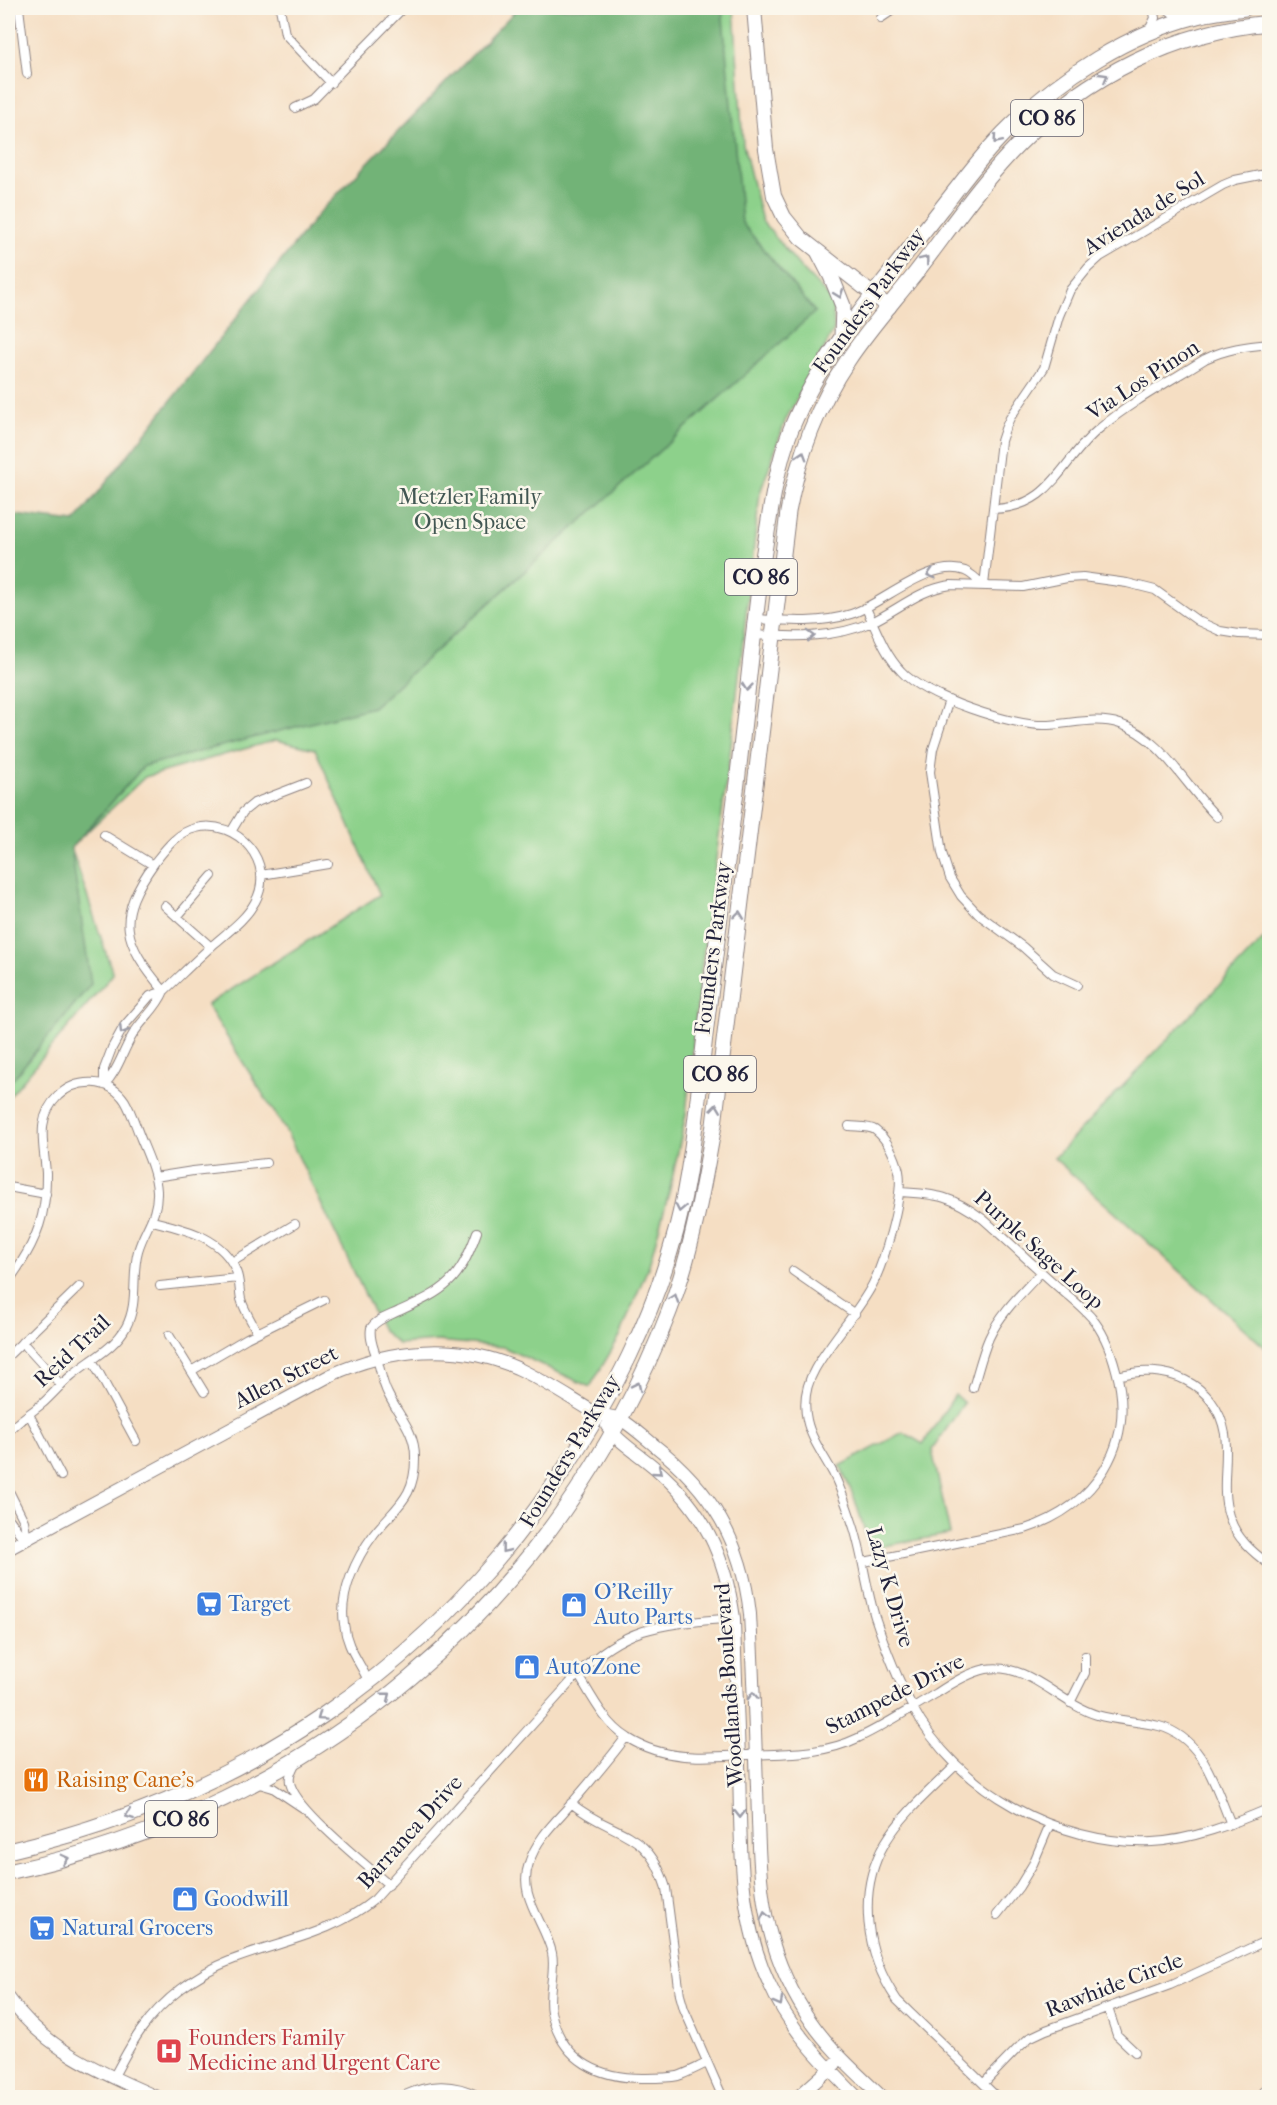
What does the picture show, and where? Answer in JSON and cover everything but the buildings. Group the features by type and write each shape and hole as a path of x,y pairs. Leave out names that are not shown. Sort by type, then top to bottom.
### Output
{"highway":[{"name":"Founders Parkway","path":"8,1851 113,1822 165,1801 230,1772 301,1731 369,1683 433,1627 505,1551 555,1483 620,1378 662,1277 677,1225 696,1117 753,635 773,490 784,448 801,408 822,367 875,295 974,167 1006,130 1037,102 1100,57 1146,34 1185,20 1245,8"},
{"name":"Founders Parkway","path":"8,1872 73,1857 188,1816 256,1783 341,1731 413,1675 486,1606 541,1544 576,1493 621,1419 642,1376 669,1312 690,1246 702,1195 715,1113 772,636 792,494 808,436 848,360 988,179 1020,143 1049,116 1109,74 1170,45 1200,35 1269,23"},
{"path":"819,253 840,294 844,309 842,338"},
{"path":"341,1731 364,1698 369,1683"}],"main road":[{"path":"754,8 766,149 774,196 784,218 801,238 889,306"}],"street":[{"path":"19,8 27,74"},
{"path":"280,8 285,34 331,83"},
{"path":"295,108 314,99 403,8"},
{"path":"881,18 896,8"},
{"path":"1146,34 1155,18 1154,8"},
{"path":"1166,8 1185,20"},
{"name":"Avienda de Sol","path":"984,585 1001,441 1010,418 1044,368 1064,301 1080,277 1100,257 1223,185 1269,172"},
{"name":"Via Los Pinon","path":"993,509 1019,506 1039,495 1098,429 1205,359 1241,346 1269,344"},
{"path":"755,619 830,619 849,615 866,608 907,583 945,570 968,573 984,585"},
{"path":"753,635 830,635 847,631 872,621 930,589 951,585 1023,587 1083,577 1127,583 1155,590 1198,621 1220,631 1269,635"},
{"path":"866,608 886,651 900,671 916,685 949,700 1016,722 1033,725 1097,720 1130,728 1153,744 1217,817"},
{"path":"949,700 933,749 930,772 942,853 950,878 961,896 978,914 1023,947 1053,974 1077,986"},
{"path":"231,832 239,817 250,806 306,783"},
{"path":"8,1282 33,1242 41,1222 46,1172 41,1135 49,1106 62,1092 74,1085 87,1082 105,1085 115,1073 131,1037 158,1004 164,991 251,908 260,891 261,875 258,860 252,849 231,832 209,826 190,830 173,840 153,865 135,894 128,928 135,951 164,991"},
{"path":"104,834 153,865"},
{"path":"261,875 328,864"},
{"path":"177,917 212,876"},
{"path":"165,906 211,947"},
{"name":"Reid Trail","path":"8,1432 61,1385 115,1342 128,1324 133,1306 138,1250 152,1221 157,1198 149,1158 126,1104 116,1092 105,1085"},
{"name":"Lazy K Drive","path":"849,1126 873,1128 884,1139 893,1153 899,1171 900,1192 882,1259 872,1286 815,1370 808,1387 805,1410 812,1435 843,1497 864,1562 874,1615 912,1707 933,1738 956,1765 991,1792 1050,1824 1097,1838 1126,1842 1164,1841 1231,1824 1269,1808"},
{"path":"154,1177 266,1163"},
{"path":"8,1187 45,1194"},
{"name":"Purple Sage Loop","path":"864,1562 1025,1529 1047,1522 1067,1509 1097,1481 1109,1462 1122,1417 1118,1376 1112,1354 1091,1317 983,1219 958,1202 922,1193 900,1192"},
{"path":"152,1221 199,1235 219,1247 232,1262 243,1304 257,1332"},
{"path":"232,1262 295,1224"},
{"path":"369,1683 353,1656 345,1632 343,1612 347,1590 355,1568 369,1542 407,1495 415,1469 410,1431 387,1392 371,1339 372,1326 379,1320 426,1299 446,1286 464,1264 477,1232"},
{"path":"793,1271 855,1314"},
{"path":"974,1388 987,1341 997,1323 1007,1308 1041,1272"},
{"path":"160,1287 238,1278"},
{"path":"8,1356 80,1286"},
{"path":"191,1371 257,1332 324,1300"},
{"path":"169,1335 204,1392"},
{"path":"22,1342 61,1385"},
{"name":"Allen Street","path":"8,1549 331,1375 377,1358 428,1351 462,1353 491,1359 519,1369 599,1415"},
{"path":"92,1360 136,1441"},
{"path":"1118,1376 1140,1371 1164,1372 1190,1383 1208,1399 1219,1416 1225,1435 1224,1485 1229,1516 1242,1541 1269,1565"},
{"path":"29,1414 61,1476"},
{"name":"Woodlands Boulevard","path":"599,1415 621,1419 663,1452 701,1489 723,1521 730,1536 747,1587 750,1614 760,1885 771,1939 785,1977 816,2028 842,2058 883,2097"},
{"name":"Woodlands Boulevard","path":"599,1415 612,1434 654,1466 681,1492 703,1522 722,1563 734,1618 743,1886 748,1921 769,1983 785,2014 805,2043 858,2097"},
{"path":"8,1489 24,1521 27,1539"},
{"path":"8,1517 20,1534 27,1539"},
{"path":"722,1563 738,1584 747,1587"},
{"name":"Barranca Drive","path":"113,2078 142,2028 172,1997 190,1983 231,1960 332,1927 363,1909 388,1885 578,1674 607,1649 640,1631 670,1624 734,1618"},
{"path":"1070,1703 1085,1673 1085,1656"},
{"name":"Stampede Drive","path":"578,1674 602,1713 626,1737 663,1753 686,1756 819,1751 845,1744 870,1733 965,1676 986,1670 1005,1669 1022,1673 1070,1703 1094,1714 1162,1727 1189,1741 1201,1756 1231,1824"},
{"path":"626,1737 543,1835 529,1862 526,1879 527,1895 552,1955 550,2009 560,2038 568,2049 588,2066 601,2073 615,2077 657,2078 678,2076 707,2063"},
{"path":"297,1760 291,1771 290,1781 293,1792 306,1810 388,1885"},
{"path":"956,1765 916,1805 885,1843 876,1859 868,1895 870,1941 885,1983 891,1991 913,2016 998,2097"},
{"path":"256,1783 273,1788 292,1803 306,1810"},
{"path":"571,1803 586,1816 638,1842 654,1860 662,1874 666,1888 680,1995 723,2097"},
{"path":"997,1915 1019,1887 1033,1864 1050,1824"},
{"name":"Rawhide Circle","path":"984,2083 1029,2038 1170,1985 1269,1939"},
{"path":"8,1997 25,2019 52,2044 113,2078 159,2097"},
{"path":"1108,2008 1118,2035 1135,2052"},
{"path":"797,2097 842,2058"},
{"path":"1259,2097 1269,2084"},
{"path":"403,2097 439,2087 459,2090 478,2097"}],"green space":[{"path":"518,8 722,8 742,223 815,312 373,707 144,766 71,848 91,984 8,1085 8,514 75,522 319,213"},
{"name":"Metzler Family Open Space","path":"539,8 734,8 743,144 762,221 801,268 833,301 834,330 786,419 760,493 730,754 700,978 686,1114 670,1189 649,1265 620,1336 590,1387 503,1347 437,1341 398,1344 382,1330 286,1131 207,1005 380,895 315,749 276,740 145,777 71,847 113,974 8,1098 8,596"},
{"path":"1269,933 1269,1351 1054,1158"},
{"path":"955,1395 964,1403 932,1450 950,1534 873,1548 869,1544 854,1497 840,1466 903,1432 923,1444"}],"place":[{"name":"Target","path":"209,1604"},
{"name":"O'Reilly Auto Parts","path":"574,1605"},
{"name":"AutoZone","path":"527,1667"},
{"name":"Raising Cane's","path":"36,1780"},
{"name":"Goodwill","path":"185,1899"},
{"name":"Natural Grocers","path":"42,1928"},
{"name":"Founders Family Medicine and Urgent Care","path":"169,2051"}]}
